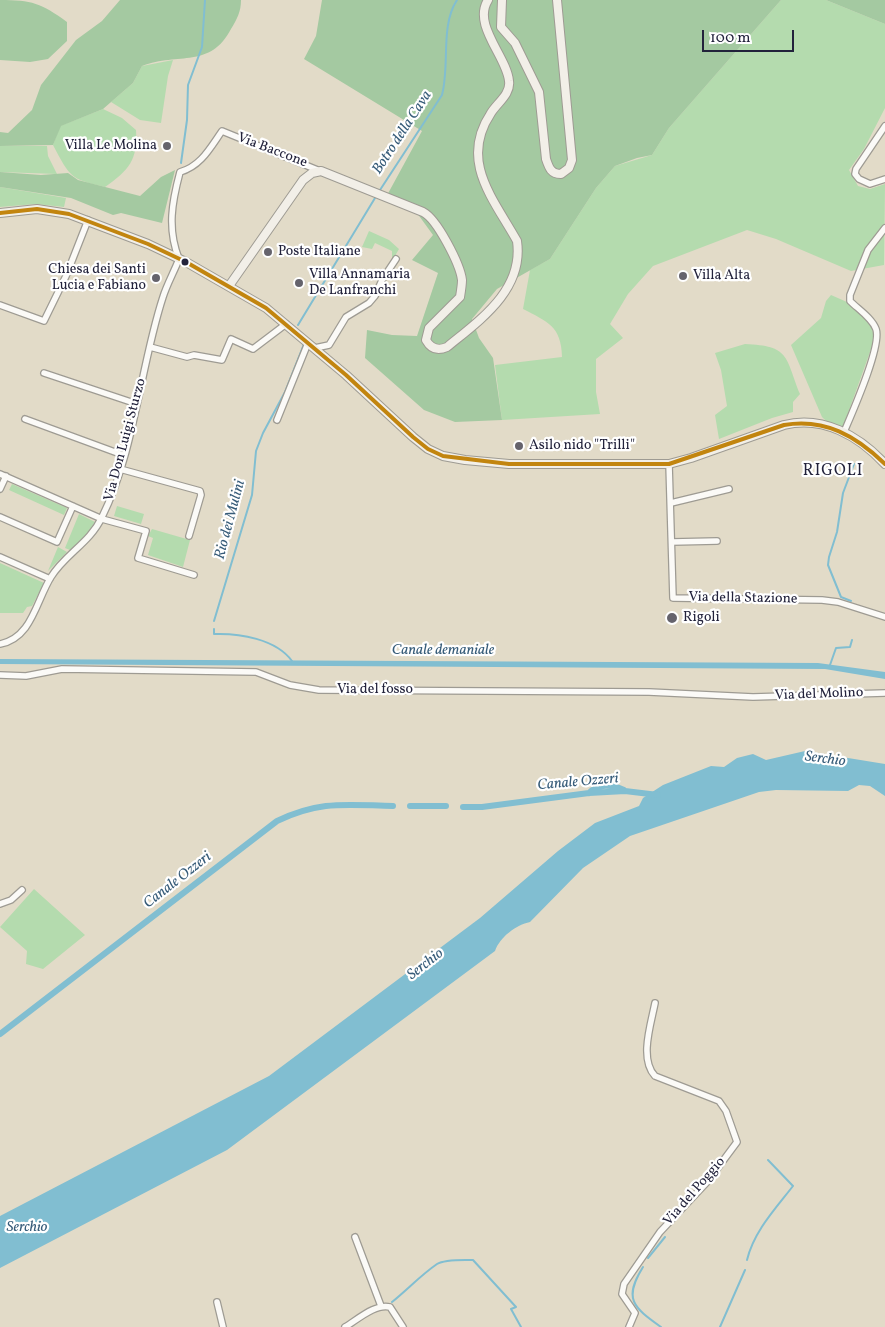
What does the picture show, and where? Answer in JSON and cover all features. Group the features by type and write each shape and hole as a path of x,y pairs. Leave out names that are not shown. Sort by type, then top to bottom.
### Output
{"street":[{"path":"229,286 303,180 312,173 321,171 423,212 431,218 442,234 462,280 460,296 429,328 426,334 426,340 431,347 441,350 447,347 490,311 509,285 518,261 518,251 517,241 478,172 477,147 483,124 508,92 510,84 508,74 485,26 486,4 488,0"},
{"path":"502,0 501,27 515,43 539,92 546,159 550,169 555,174 561,174 569,168 572,160 557,0"},
{"path":"885,126 856,169 855,174 859,179 870,184 885,179"},
{"name":"Via Baccone","path":"180,259 174,246 171,215 180,172 193,167 203,158 222,132 321,171"},
{"path":"0,213 47,210 88,220 180,259 266,308 315,348 413,437 428,449 443,456 501,463 669,464 793,423 822,424 844,432 868,447 885,464"},
{"path":"0,305 44,321 66,276 88,220"},
{"path":"844,432 866,375 878,334 871,321 850,301 850,295 868,250 885,228"},
{"name":"Via Don Luigi Sturzo","path":"0,644 12,640 25,629 50,579 62,562 85,543 102,518 120,469 163,297 180,259"},
{"path":"315,348 329,345 346,317 369,303 396,259"},
{"path":"150,347 187,357 194,355 222,360 231,339 253,349 286,324"},
{"path":"277,420 308,343"},
{"path":"44,373 137,404"},
{"path":"25,419 123,456"},
{"name":"Via della Stazione","path":"669,464 673,598 822,600 838,602 885,617"},
{"path":"120,469 200,491 201,495 189,536"},
{"path":"0,489 3,475 102,518 146,531 138,558 194,575"},
{"path":"671,502 729,489"},
{"path":"0,517 57,542 73,506"},
{"path":"672,542 717,541"},
{"path":"0,557 50,579"},
{"name":"Via del fosso","path":"0,675 26,676 62,669 210,670 256,672 290,685 319,690 658,692 753,697"},
{"name":"Via del Molino","path":"753,697 885,693"},
{"path":"0,904 11,900 22,890"},
{"name":"Via del Poggio","path":"629,1327 635,1312 622,1294 624,1284 660,1232 708,1181 737,1142 726,1111 719,1101 655,1076 649,1070 648,1050 654,1003"},
{"path":"355,1237 382,1306"},
{"path":"217,1302 223,1327"},
{"path":"345,1327 382,1306 390,1307 403,1327"}],"green space":[{"path":"0,0 28,2 50,11 67,22 67,41 48,59 30,62 0,60"},
{"path":"120,0 241,0 241,4 235,22 223,41 213,50 203,55 142,66 133,83 103,109 61,126 53,145 0,146 0,132 8,133 32,110 41,85 76,40 102,21"},
{"path":"322,0 781,0 669,128 652,155 615,166 596,188 550,259 497,289 472,319 479,338 493,358 502,420 455,422 424,410 365,358 367,330 392,335 417,336 438,273 412,260 433,235 417,213 385,199 422,131 304,59 316,36"},
{"path":"781,0 826,0 885,24 885,108 864,149 849,170 858,186 870,189 885,184 884,265 851,271 776,239 747,230 653,266 628,294 610,324 623,338 596,359 596,392 600,414 502,420 495,365 562,357 559,338 552,326 523,309 530,270 550,259 596,188 615,166 652,155 669,128"},
{"path":"826,0 885,0 885,24"},
{"path":"173,60 168,76 161,123 140,120 111,102 133,83 142,66"},
{"path":"103,109 122,118 136,130 135,149 130,163 120,175 105,187 84,182 72,175 63,164 53,145 60,126"},
{"path":"0,146 47,146 48,156 57,174 0,172"},
{"path":"175,170 162,223 121,213 113,215 71,198 0,187 0,172 41,175 68,173 78,180 140,196 161,177"},
{"path":"0,187 66,198 64,207 36,204 0,207"},
{"path":"369,231 389,240 399,249 392,261 392,251 375,243 372,249 362,247"},
{"path":"831,295 847,302 872,325 874,341 843,427 826,421 822,417 791,345 821,318 826,301"},
{"path":"745,344 770,347 784,356 800,394 793,402 793,412 772,418 719,439 715,415 727,406 721,370 715,353"},
{"path":"12,484 67,508 64,515 9,490"},
{"path":"117,506 144,514 141,524 114,516"},
{"path":"79,514 95,522 83,539 70,550 65,548"},
{"path":"152,529 190,540 183,567 148,555 153,538 148,536"},
{"path":"58,547 67,552 48,571"},
{"path":"0,563 44,583 32,606 27,607 23,613 0,613"},
{"path":"34,889 85,935 43,969 26,964 27,951 0,927"}],"water":[{"path":"0,659 818,663 885,672 885,679 825,669 0,664"},
{"name":"Serchio","path":"805,751 885,764 885,796 870,786 859,785 848,791 776,790 759,792 630,836 583,868 530,922 514,929 505,936 495,951 227,1150 0,1268 0,1216 269,1076 480,918 558,851 595,823 639,806 643,798 663,785 711,766 724,767 737,758 753,754 766,760"}],"waterway":[{"name":"Rio dei Mulini","path":"181,163 187,120 188,85 202,47 205,0"},
{"name":"Botro della Cava","path":"380,190 442,95 447,34 452,10 457,0"},
{"name":"Botro della Cava","path":"298,325 375,198"},
{"name":"Rio dei Mulini","path":"214,621 252,495 256,451 263,433 285,392 304,344"},
{"path":"851,601 841,597 828,565 837,532 843,493 854,464"},
{"name":"Rio dei Mulini","path":"214,629 214,634 245,636 277,647 292,661"},
{"path":"830,665 836,648 850,647 852,640"},
{"path":"589,793 601,786 624,790"},
{"name":"Canale Ozzeri","path":"463,807 482,807 589,793 625,791 658,795"},
{"name":"Canale Ozzeri","path":"0,1034 277,821 307,810 334,805 393,806"},
{"name":"Canale Ozzeri","path":"410,806 446,806"},
{"path":"747,1260 750,1249 760,1230 793,1186 768,1160"},
{"path":"648,1258 665,1237"},
{"path":"392,1302 440,1262 473,1260 516,1307 511,1309 521,1327"},
{"path":"643,1267 633,1287 634,1302 644,1314 661,1327"},
{"path":"720,1327 745,1270"}],"transit line":[{"path":"0,213 37,209 69,214 148,244 186,262 266,308 346,375 413,437 428,449 443,456 509,464 669,464 784,425 813,424 839,431 863,445 885,464"}],"place":[{"name":"Villa Le Molina","path":"167,146"},
{"name":"Poste Italiane","path":"268,252"},
{"name":"Villa Alta","path":"683,276"},
{"name":"Chiesa dei Santi Lucia e Fabiano","path":"156,278"},
{"name":"Villa Annamaria De Lanfranchi","path":"299,283"},
{"name":"Asilo nido \"Trilli\"","path":"519,446"},
{"name":"Rigoli","path":"672,618"}],"district":[{"name":"RIGOLI","path":"833,472"}],"water label":[{"name":"Canale demaniale","path":"443,651"}]}
